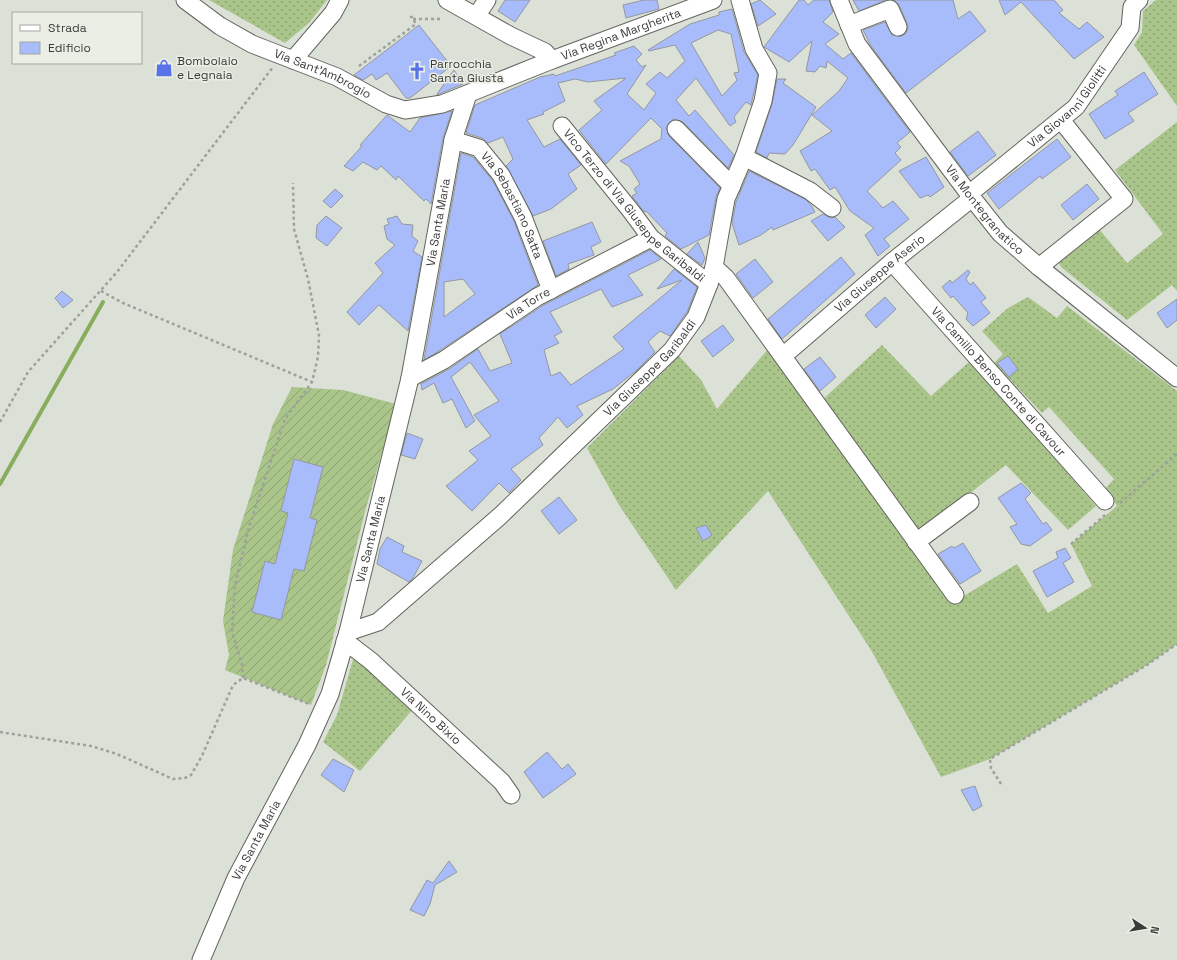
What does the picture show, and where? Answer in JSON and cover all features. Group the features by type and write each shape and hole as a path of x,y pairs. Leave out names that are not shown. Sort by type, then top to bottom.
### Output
{"street":[{"name":"Via Sant'Ambrogio","path":"185,0 220,26 252,44 352,83 386,104 405,110 442,104 468,94"},
{"path":"288,58 333,13 340,0"},
{"path":"447,0 477,15 511,36 545,52 552,60"},
{"path":"477,15 487,0"},
{"name":"Via Regina Margherita","path":"468,94 552,60 713,0"},
{"name":"Via Giuseppe Garibaldi","path":"346,637 378,622 500,516 672,350 696,317 714,267 726,199 744,157 763,101 768,73 754,49 740,0"},
{"name":"Via Montegranatico","path":"839,0 857,44 970,196 1000,233 1039,267 1177,378"},
{"name":"Via Giovanni Giolitti","path":"970,196 1076,107 1130,28 1132,7 1140,0"},
{"path":"849,25 890,9 898,27"},
{"name":"Via Santa Maria","path":"201,960 236,878 308,745 330,694 346,637 410,378 453,140 468,94"},
{"path":"1039,267 1124,199 1061,120"},
{"name":"Vico Terzo di Via Giuseppe Garibaldi","path":"562,126 651,238 708,284"},
{"path":"676,129 732,186"},
{"name":"Via Sebastiano Satta","path":"453,140 479,148 501,175 523,217 551,290"},
{"path":"744,157 810,191 832,208"},
{"name":"Via Giuseppe Aserio","path":"790,350 970,196"},
{"name":"Via Torre","path":"410,378 444,360 537,297 651,238"},
{"name":"Via Camillo Benso Conte di Cavour","path":"892,262 1111,506"},
{"path":"714,267 726,278 955,595"},
{"path":"916,542 970,502"},
{"name":"Via Nino Bixio","path":"346,637 502,782 511,795"}],"path":[{"path":"359,66 416,24 412,17 408,17"},
{"path":"412,19 440,19"},
{"path":"0,422 28,372 117,272 288,58"},
{"path":"243,678 242,665 232,632 236,585 247,534 285,419 312,382 318,357 319,335 308,279 294,229 293,183"},
{"path":"101,291 123,303 312,382"},
{"path":"1072,544 1111,506 1177,454"},
{"path":"1000,784 991,768 990,759 1147,665 1177,644"},
{"path":"243,678 323,709"},
{"path":"0,732 91,746 117,754 173,779 185,778 191,775 202,756 233,685 243,678"}],"green space":[{"path":"209,0 327,0 309,23 285,43"},
{"path":"1156,0 1177,0 1177,106 1134,45 1142,32 1143,11"},
{"path":"1177,122 1177,291 1172,285 1127,320 1061,267 1059,263 1100,230 1127,263 1163,234 1115,170"},
{"path":"1028,297 1057,318 1067,306 1177,391 1177,644 1147,665 990,759 941,777 871,650 768,491 676,590 619,505 587,448 679,356 701,380 717,409 769,348 952,603 1017,564 1048,613 1092,586 1071,544 1117,506 1105,489 1114,479 1049,407 1042,413 994,363 1003,354 982,331 1008,308"},
{"path":"882,345 931,396 970,361 1096,506 1068,530 1006,465 927,527 918,529 821,401"},
{"path":"292,387 343,390 396,404 366,508 326,665 311,705 225,670 229,655 223,621 233,550 273,424"},
{"path":"354,656 413,709 360,771 323,742 337,715"}],"building":[{"path":"505,0 530,0 515,22 498,11"},
{"path":"644,0 657,0 659,9 626,18 623,5"},
{"path":"760,0 776,14 758,26 751,4"},
{"path":"799,0 804,0 808,5 814,0 829,0 833,12 823,22 839,34 825,44 843,59 851,53 910,132 897,143 901,147 895,153 901,160 867,191 883,208 893,201 909,219 884,239 890,246 878,256 865,235 874,228 850,211 835,187 830,190 815,169 811,171 800,151 832,131 812,115 839,91 848,78 827,61 826,68 820,66 815,72 806,71 812,41 789,62 764,47"},
{"path":"853,0 886,0 859,11"},
{"path":"894,0 953,0 958,19 970,11 986,31 906,93 871,46 863,30 885,22 892,35 902,36 906,33 908,28 907,23 899,5"},
{"path":"999,0 1054,0 1063,10 1059,13 1079,29 1087,22 1104,37 1074,59 1021,2 1005,15"},
{"path":"732,9 744,52 758,75 751,105 746,102 734,117 736,122 730,126 696,78 676,100 689,116 695,110 734,155 728,168 683,122 673,119 666,127 669,136 720,188 716,197 709,235 681,249 665,236 667,233 646,211 644,212 632,196 637,193 634,189 640,184 629,166 620,161 661,139 662,129 651,118 606,164 579,130 602,110 594,101 626,78 588,82 575,79 558,83 565,101 543,112 544,114 527,120 544,147 560,139 581,165 568,174 577,189 551,209 533,216 506,166 513,159 503,137 488,143 482,138 466,133 475,105 540,77 554,74 555,76 616,55 614,53 634,46 642,54 636,60 642,67 646,65 627,94 644,110 656,93 646,84 660,72 667,78 685,61 675,45 648,50 690,24 719,15 719,12","holes":["718,30 731,34 739,72 734,73 737,80 722,96 691,43"]},
{"path":"419,25 451,66 410,98 406,98 387,73 376,80 372,74 363,80 354,75"},
{"path":"454,70 463,84 437,95 437,94"},
{"path":"1144,72 1158,94 1128,113 1134,121 1105,139 1089,114 1118,95 1115,91"},
{"path":"777,79 786,79 783,83 816,107 793,145 785,154 769,153 767,158 756,152 772,104"},
{"path":"452,111 443,138 431,204 426,199 424,201 398,176 396,180 381,166 377,170 363,162 353,171 344,166 362,146 360,145 387,115 410,132 420,118"},
{"path":"978,131 996,155 968,176 950,152"},
{"path":"1057,139 1071,157 1042,179 1040,176 999,209 987,193"},
{"path":"461,153 473,157 493,181 514,221 538,285 424,360","holes":["463,279 475,294 444,317 444,282"]},
{"path":"926,157 944,187 930,197 928,195 920,198 899,171"},
{"path":"749,171 805,199 815,212 773,230 772,227 761,235 739,245 732,223 736,202"},
{"path":"1087,184 1099,199 1073,220 1061,205"},
{"path":"335,189 343,196 331,208 323,201"},
{"path":"823,214 830,218 835,217 845,227 828,241 811,221"},
{"path":"326,216 342,228 327,246 316,238 317,225"},
{"path":"397,216 402,224 413,225 412,236 418,241 413,251 422,257 408,331 379,305 359,325 347,312 383,273 375,263 395,245 387,239 384,226 389,224 387,219"},
{"path":"592,222 601,242 591,247 594,255 568,264 569,269 556,276 543,241"},
{"path":"698,242 705,258 702,265 687,254"},
{"path":"650,250 661,259 628,275 643,295 612,307 601,289 550,312 562,332 554,336 559,343 544,350 551,376 560,372 571,385 624,349 613,337 682,280 657,289 674,269 697,287 687,312 670,336 660,331 648,342 655,352 637,370 613,389 577,406 583,415 567,428 558,417 539,438 543,445 511,469 521,480 509,493 499,483 472,511 446,486 478,460 469,451 491,436 474,415 499,401 470,362 451,377 475,421 466,428 452,399 443,403 434,383 422,390 421,384 449,369 478,349 490,371 512,363 500,334 542,306"},
{"path":"841,257 855,274 782,339 768,319"},
{"path":"755,259 773,282 753,298 736,274"},
{"path":"968,270 970,272 966,279 970,285 973,282 986,298 981,302 990,313 973,326 966,319 968,313 953,296 951,298 942,287 950,280 952,283"},
{"path":"62,291 73,300 63,308 55,298"},
{"path":"885,297 896,309 876,328 865,315"},
{"path":"1177,299 1177,320 1167,328 1157,313"},
{"path":"723,325 734,340 713,357 701,341"},
{"path":"1008,356 1018,369 1009,377 997,363"},
{"path":"820,357 836,377 820,391 804,369"},
{"path":"407,433 423,439 415,459 401,455"},
{"path":"294,459 323,467 310,518 317,520 304,571 294,569 281,620 252,612 265,561 275,564 288,513 281,511"},
{"path":"1021,483 1031,493 1025,499 1043,524 1046,522 1052,530 1030,546 1021,544 1010,527 1017,524 998,498"},
{"path":"559,497 577,520 559,534 541,511"},
{"path":"706,525 712,535 703,541 696,528"},
{"path":"387,537 404,546 402,552 422,561 413,578 409,582 377,564 380,549"},
{"path":"963,543 981,571 960,584 938,554 952,546 954,548"},
{"path":"1065,548 1071,558 1063,563 1074,582 1047,597 1033,571 1058,558 1056,552"},
{"path":"547,752 562,769 568,764 576,774 543,798 524,772"},
{"path":"333,759 354,770 344,792 321,775"},
{"path":"975,786 982,806 973,811 961,790"},
{"path":"449,861 457,872 435,885 430,904 424,916 410,910 427,880 433,883"}],"waterway":[{"path":"0,484 103,302"}],"place":[{"name":"Bombolaio e Legnaia","path":"164,68"},
{"name":"Parrocchia Santa Giusta","path":"417,71"}]}
